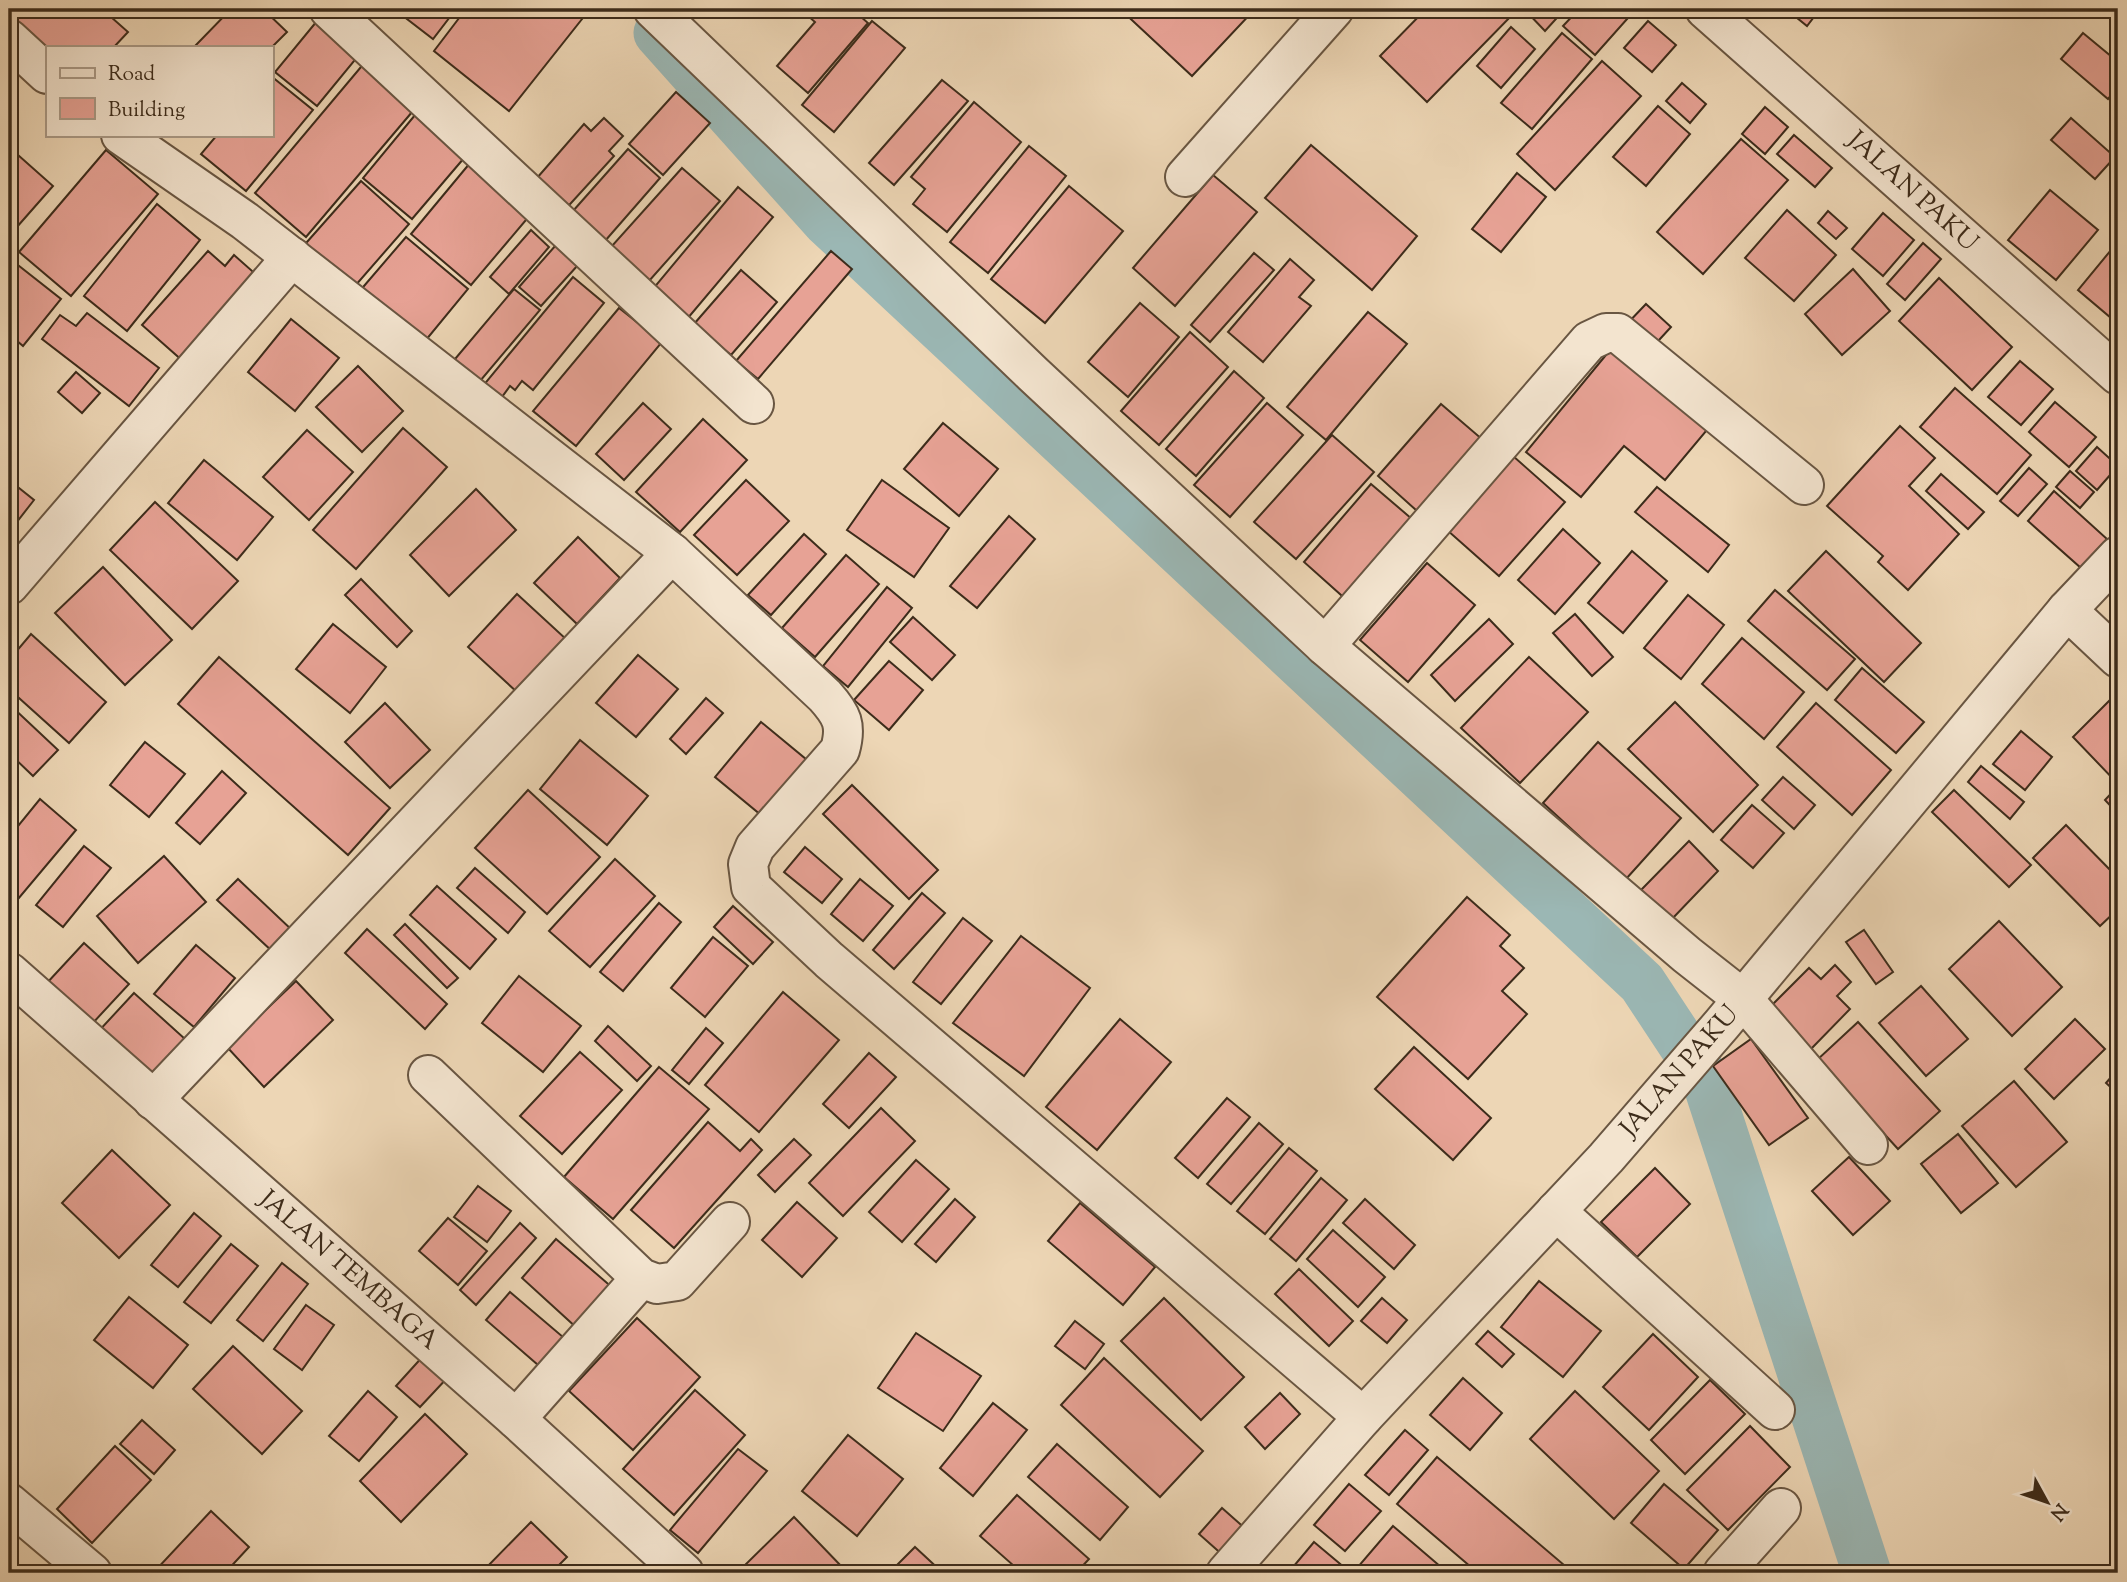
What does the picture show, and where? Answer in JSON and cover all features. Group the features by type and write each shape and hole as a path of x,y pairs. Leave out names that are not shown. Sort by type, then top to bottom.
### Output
{"street":[{"path":"329,9 754,404"},
{"path":"653,9 1033,374 1325,646 1687,955 1733,1011 1868,1145"},
{"path":"1185,177 1334,9"},
{"name":"JALAN PAKU","path":"1705,9 2118,375"},
{"path":"9,39 46,73"},
{"path":"122,136 292,257 673,553 825,696 840,713 846,730 840,750 755,847 748,864 751,887 829,960 1363,1417"},
{"path":"9,586 292,257"},
{"path":"1325,646 1589,341 1606,333 1618,333 1804,485"},
{"path":"153,1100 673,553"},
{"name":"JALAN PAKU","path":"1226,1573 1363,1417 1606,1158 1733,1011 2067,610 2118,556"},
{"path":"2067,610 2118,658"},
{"name":"JALAN TEMBAGA","path":"9,972 516,1419 684,1573"},
{"path":"428,1075 641,1278 657,1284 677,1281 730,1222"},
{"path":"1556,1211 1775,1410"},
{"path":"516,1419 641,1278"},
{"path":"9,1503 92,1573"},
{"path":"1723,1573 1781,1508"}],"building":[{"path":"25,9 102,9 128,32 115,46 46,46 46,51 13,21"},
{"path":"231,9 263,9 287,32 273,46 195,46"},
{"path":"394,9 456,9 433,39"},
{"path":"466,9 579,9 586,14 509,111 434,51"},
{"path":"814,9 852,9 868,23 808,93 777,66 815,22 808,16"},
{"path":"1120,9 1255,9 1192,76"},
{"path":"1426,9 1518,9 1427,102 1380,56"},
{"path":"1524,9 1565,9 1545,31"},
{"path":"1579,9 1636,9 1595,55 1563,26"},
{"path":"1786,9 1820,9 1807,26"},
{"path":"317,21 359,55 317,106 275,72"},
{"path":"872,21 905,48 834,132 802,105"},
{"path":"1648,21 1676,45 1652,72 1624,48"},
{"path":"1511,27 1535,49 1501,88 1477,66"},
{"path":"1562,33 1592,59 1532,129 1501,103"},
{"path":"2083,33 2118,62 2118,87 2108,99 2061,59"},
{"path":"366,61 418,105 306,237 255,193"},
{"path":"1602,61 1641,96 1555,190 1517,154"},
{"path":"273,78 313,110 246,191 201,154 216,136 273,136"},
{"path":"942,80 968,101 894,185 869,163"},
{"path":"1682,83 1706,104 1690,123 1666,101"},
{"path":"676,92 710,123 663,175 629,144"},
{"path":"974,102 1021,142 947,232 913,204 925,189 911,177"},
{"path":"1658,106 1690,134 1646,186 1613,157"},
{"path":"1765,107 1788,127 1765,154 1742,134"},
{"path":"420,109 470,151 412,219 363,178"},
{"path":"604,118 623,136 609,151 614,156 561,214 530,186 584,124 591,131"},
{"path":"2071,118 2115,157 2095,179 2051,140"},
{"path":"1794,135 1832,168 1815,187 1777,154"},
{"path":"1741,139 1788,180 1703,274 1657,232"},
{"path":"1311,145 1417,236 1372,290 1265,198"},
{"path":"1029,146 1066,176 988,273 950,242"},
{"path":"9,147 53,186 9,236"},
{"path":"628,149 660,178 598,249 565,220"},
{"path":"106,150 158,194 71,296 19,252"},
{"path":"470,163 531,214 471,285 411,234"},
{"path":"682,168 720,201 641,290 603,256"},
{"path":"1517,173 1546,197 1501,252 1472,229"},
{"path":"1213,175 1257,212 1175,306 1133,268"},
{"path":"361,181 409,224 348,294 299,251"},
{"path":"1069,186 1123,231 1045,323 991,279"},
{"path":"738,187 773,217 682,325 647,296"},
{"path":"2050,190 2098,230 2056,280 2008,240"},
{"path":"157,204 200,240 127,331 84,296"},
{"path":"1787,210 1836,255 1794,301 1745,258"},
{"path":"1828,211 1847,228 1836,239 1818,223"},
{"path":"1883,213 1914,240 1883,276 1852,249"},
{"path":"531,230 549,247 509,294 490,277"},
{"path":"406,237 468,289 421,346 358,293"},
{"path":"1923,243 1941,259 1905,300 1887,284"},
{"path":"2116,244 2118,246 2117,323 2078,290"},
{"path":"556,245 578,265 541,306 519,287"},
{"path":"208,251 225,266 234,255 260,278 184,362 142,325"},
{"path":"831,251 852,269 758,379 736,361"},
{"path":"1254,253 1274,270 1210,342 1191,325"},
{"path":"9,258 61,299 23,346 9,334"},
{"path":"1290,259 1314,280 1299,297 1311,306 1263,362 1228,332"},
{"path":"1853,269 1890,311 1842,355 1805,314"},
{"path":"741,270 777,302 731,355 694,324"},
{"path":"573,277 604,303 533,390 522,381 515,390 510,386 499,401 482,387"},
{"path":"1939,278 2012,347 1972,390 1899,321"},
{"path":"514,289 540,310 475,387 450,365"},
{"path":"1140,303 1179,337 1128,397 1088,362"},
{"path":"1646,304 1671,327 1648,352 1623,328"},
{"path":"619,308 662,342 576,446 533,411"},
{"path":"1368,312 1407,344 1326,440 1287,407"},
{"path":"87,313 159,368 129,406 42,339 60,315 76,326"},
{"path":"291,319 339,358 295,411 248,372"},
{"path":"1190,332 1228,367 1159,445 1121,411"},
{"path":"1615,344 1712,424 1665,480 1624,446 1581,497 1526,452"},
{"path":"2020,361 2053,389 2021,425 1988,397"},
{"path":"358,366 403,411 362,452 316,407"},
{"path":"1234,371 1264,398 1196,476 1166,449"},
{"path":"76,372 100,393 82,413 58,392"},
{"path":"1955,388 2031,455 1997,494 1920,427"},
{"path":"2055,402 2096,437 2069,467 2029,432"},
{"path":"643,403 671,429 624,480 596,454"},
{"path":"1267,403 1303,435 1230,517 1194,485"},
{"path":"1441,404 1490,446 1426,519 1378,476"},
{"path":"703,419 747,460 680,532 636,492"},
{"path":"943,423 998,469 959,516 904,469"},
{"path":"1900,426 1935,458 1909,486 1959,534 1908,590 1878,562 1883,556 1827,506"},
{"path":"403,428 447,467 356,569 313,530"},
{"path":"307,430 353,472 309,520 263,477"},
{"path":"1332,435 1374,472 1296,559 1254,522"},
{"path":"2097,447 2118,466 2097,490 2076,471"},
{"path":"1513,456 1565,502 1499,576 1447,530"},
{"path":"204,460 273,517 237,560 168,503"},
{"path":"2029,468 2047,484 2018,516 2000,501"},
{"path":"2070,471 2094,492 2080,508 2056,487"},
{"path":"1941,474 1984,512 1968,529 1926,491"},
{"path":"9,480 34,500 9,532"},
{"path":"746,480 789,521 737,575 694,535"},
{"path":"882,480 949,528 914,577 847,530"},
{"path":"1371,484 1419,525 1350,603 1304,562"},
{"path":"1657,487 1729,545 1708,572 1635,512"},
{"path":"476,489 516,530 449,596 410,555"},
{"path":"2054,491 2107,539 2081,568 2028,521"},
{"path":"155,502 238,581 192,629 110,550"},
{"path":"1009,516 1035,539 977,608 950,586"},
{"path":"1563,529 1600,563 1555,614 1518,580"},
{"path":"804,534 826,554 771,615 748,595"},
{"path":"578,537 620,578 577,624 534,583"},
{"path":"1632,551 1667,581 1623,633 1588,603"},
{"path":"1826,551 1921,643 1884,682 1788,591"},
{"path":"846,555 879,584 815,657 782,628"},
{"path":"1427,563 1475,605 1408,682 1360,640"},
{"path":"103,567 172,640 125,685 55,613"},
{"path":"361,579 412,631 397,647 345,595"},
{"path":"887,587 912,608 848,687 823,666"},
{"path":"1775,590 1855,659 1827,690 1748,621"},
{"path":"517,594 567,640 518,693 468,647"},
{"path":"1688,595 1724,625 1681,679 1644,648"},
{"path":"1575,614 1613,657 1592,676 1553,633"},
{"path":"913,617 955,655 932,680 890,642"},
{"path":"1489,619 1513,644 1455,701 1431,675"},
{"path":"333,624 386,667 350,713 296,669"},
{"path":"31,634 106,702 69,743 9,689 9,660"},
{"path":"1742,638 1804,692 1764,739 1702,684"},
{"path":"638,655 678,689 636,737 596,703"},
{"path":"219,657 390,808 348,855 178,704"},
{"path":"1529,657 1588,712 1520,783 1461,728"},
{"path":"889,661 923,690 889,730 854,700"},
{"path":"1862,668 1924,722 1896,753 1835,700"},
{"path":"2118,692 2118,784 2073,737"},
{"path":"706,698 723,713 686,754 670,739"},
{"path":"1675,702 1758,785 1713,832 1628,749"},
{"path":"385,703 430,750 390,788 345,742"},
{"path":"1816,703 1891,770 1852,815 1777,747"},
{"path":"9,704 58,750 33,776 9,753"},
{"path":"761,722 807,760 761,815 715,777"},
{"path":"2021,731 2052,757 2025,790 1993,764"},
{"path":"580,740 648,796 607,845 540,789"},
{"path":"145,742 185,774 149,817 110,785"},
{"path":"1598,742 1681,818 1626,879 1543,803"},
{"path":"1981,766 2024,802 2010,819 1968,782"},
{"path":"222,771 246,793 200,844 176,823"},
{"path":"1783,777 1815,805 1794,829 1762,800"},
{"path":"852,785 938,870 909,899 823,814"},
{"path":"2118,786 2118,814 2105,800"},
{"path":"528,790 600,857 547,914 475,848"},
{"path":"1954,790 2031,865 2009,887 1932,812"},
{"path":"40,799 76,830 13,905 9,901 9,837"},
{"path":"1752,805 1784,833 1753,868 1721,840"},
{"path":"2066,825 2118,878 2118,909 2100,926 2033,858"},
{"path":"1689,841 1718,871 1671,920 1641,890"},
{"path":"84,846 111,868 63,927 36,905"},
{"path":"805,847 842,879 822,903 784,872"},
{"path":"164,856 206,902 138,963 97,916"},
{"path":"615,859 655,896 590,967 549,931"},
{"path":"475,868 525,912 508,933 457,888"},
{"path":"238,879 293,931 273,952 217,900"},
{"path":"860,879 893,906 863,941 831,914"},
{"path":"437,886 496,939 470,969 410,915"},
{"path":"922,893 945,913 894,969 873,950"},
{"path":"1467,897 1510,935 1500,946 1524,968 1502,991 1527,1014 1468,1079 1377,997"},
{"path":"659,903 681,922 623,991 600,972"},
{"path":"733,906 773,942 753,964 714,927"},
{"path":"963,918 992,941 941,1004 913,982"},
{"path":"1999,921 2062,987 2012,1036 1949,969"},
{"path":"405,924 458,978 447,988 394,935"},
{"path":"367,929 447,1004 425,1029 345,953"},
{"path":"1864,930 1893,972 1876,984 1846,942"},
{"path":"1021,936 1090,988 1024,1076 953,1023"},
{"path":"713,937 748,966 705,1017 671,988"},
{"path":"84,943 129,984 91,1025 46,984"},
{"path":"196,945 235,978 194,1027 154,994"},
{"path":"1835,965 1851,982 1837,996 1850,1009 1810,1050 1768,1009 1809,968 1821,979"},
{"path":"519,976 581,1026 543,1072 482,1023"},
{"path":"296,981 333,1020 264,1087 227,1047"},
{"path":"1921,986 1968,1039 1926,1076 1879,1023"},
{"path":"783,992 839,1040 759,1132 705,1085"},
{"path":"134,993 185,1039 147,1081 96,1034"},
{"path":"1120,1019 1171,1062 1097,1150 1046,1107"},
{"path":"2075,1019 2105,1049 2054,1099 2025,1069"},
{"path":"1858,1022 1940,1111 1898,1149 1817,1060"},
{"path":"608,1026 651,1066 637,1081 595,1041"},
{"path":"706,1028 723,1043 689,1084 672,1070"},
{"path":"1751,1039 1808,1118 1769,1145 1713,1066"},
{"path":"1414,1047 1491,1118 1453,1160 1375,1089"},
{"path":"580,1052 622,1090 562,1154 520,1116"},
{"path":"869,1053 896,1077 849,1128 823,1104"},
{"path":"659,1067 709,1109 613,1219 564,1177"},
{"path":"2118,1069 2118,1094 2106,1083"},
{"path":"2014,1081 2067,1142 2016,1187 1962,1126"},
{"path":"1227,1098 1250,1117 1198,1178 1175,1158"},
{"path":"881,1108 915,1141 843,1216 809,1183"},
{"path":"708,1122 740,1151 751,1139 762,1150 674,1248 631,1210"},
{"path":"1259,1123 1283,1144 1231,1204 1207,1184"},
{"path":"1958,1134 1998,1183 1961,1213 1921,1164"},
{"path":"794,1139 811,1155 775,1192 758,1175"},
{"path":"1289,1148 1317,1171 1265,1234 1237,1211"},
{"path":"112,1150 170,1205 119,1258 62,1203"},
{"path":"1849,1157 1890,1201 1853,1235 1812,1191"},
{"path":"916,1160 949,1189 902,1242 869,1212"},
{"path":"1655,1168 1690,1204 1637,1257 1601,1222"},
{"path":"1321,1178 1347,1200 1296,1261 1270,1239"},
{"path":"478,1186 511,1211 487,1242 454,1217"},
{"path":"955,1199 975,1217 936,1262 915,1244"},
{"path":"1365,1199 1415,1245 1394,1269 1343,1223"},
{"path":"797,1202 837,1238 802,1277 762,1240"},
{"path":"1080,1203 1155,1267 1123,1305 1048,1241"},
{"path":"194,1213 221,1236 178,1287 151,1265"},
{"path":"448,1218 487,1251 458,1285 419,1251"},
{"path":"520,1223 536,1238 476,1305 460,1290"},
{"path":"1333,1230 1385,1277 1358,1307 1307,1259"},
{"path":"556,1239 614,1289 578,1329 522,1278"},
{"path":"231,1244 258,1266 211,1323 184,1302"},
{"path":"282,1263 308,1284 263,1341 237,1320"},
{"path":"1299,1269 1353,1321 1329,1346 1275,1294"},
{"path":"1539,1281 1601,1331 1563,1377 1501,1327"},
{"path":"510,1292 570,1343 545,1371 486,1320"},
{"path":"129,1297 188,1345 153,1388 94,1340"},
{"path":"1164,1298 1244,1377 1201,1420 1121,1341"},
{"path":"1382,1298 1407,1320 1387,1343 1361,1321"},
{"path":"306,1305 334,1325 302,1370 274,1349"},
{"path":"637,1318 700,1377 633,1450 569,1391"},
{"path":"1075,1321 1104,1344 1085,1369 1055,1346"},
{"path":"1488,1331 1514,1354 1502,1367 1476,1344"},
{"path":"916,1333 981,1376 943,1431 878,1388"},
{"path":"1653,1334 1698,1377 1649,1430 1603,1387"},
{"path":"233,1346 302,1411 262,1454 193,1389"},
{"path":"425,1354 449,1376 420,1407 396,1386"},
{"path":"1104,1358 1203,1451 1160,1497 1061,1405"},
{"path":"1463,1378 1502,1413 1470,1450 1430,1415"},
{"path":"1710,1380 1745,1414 1685,1474 1651,1440"},
{"path":"695,1390 745,1435 674,1515 623,1469"},
{"path":"368,1391 397,1417 359,1461 329,1436"},
{"path":"1575,1391 1659,1471 1614,1519 1530,1439"},
{"path":"1280,1393 1300,1414 1265,1449 1245,1427"},
{"path":"993,1403 1027,1430 973,1496 940,1468"},
{"path":"425,1414 467,1454 401,1522 360,1481"},
{"path":"142,1420 175,1450 154,1474 120,1444"},
{"path":"1750,1426 1790,1467 1728,1530 1687,1490"},
{"path":"1405,1430 1428,1450 1389,1495 1365,1475"},
{"path":"848,1435 903,1479 857,1536 802,1491"},
{"path":"1057,1444 1128,1507 1100,1540 1028,1477"},
{"path":"115,1446 151,1480 92,1543 57,1509"},
{"path":"738,1449 767,1471 698,1553 670,1530"},
{"path":"1437,1457 1564,1565 1556,1573 1478,1573 1397,1504"},
{"path":"1349,1484 1381,1511 1345,1551 1314,1525"},
{"path":"1664,1484 1718,1530 1684,1569 1631,1523"},
{"path":"1017,1495 1089,1559 1076,1573 1022,1573 980,1536"},
{"path":"1222,1508 1248,1531 1225,1557 1199,1534"},
{"path":"211,1511 249,1547 225,1573 153,1573"},
{"path":"794,1517 843,1568 837,1573 745,1573 741,1569"},
{"path":"531,1522 567,1557 551,1573 481,1573"},
{"path":"1393,1526 1448,1573 1364,1573 1357,1568"},
{"path":"1314,1542 1351,1573 1288,1573"},
{"path":"915,1547 943,1573 889,1573"}],"waterway":[{"path":"658,33 826,221 1642,983 1706,1080 1867,1573"}]}
